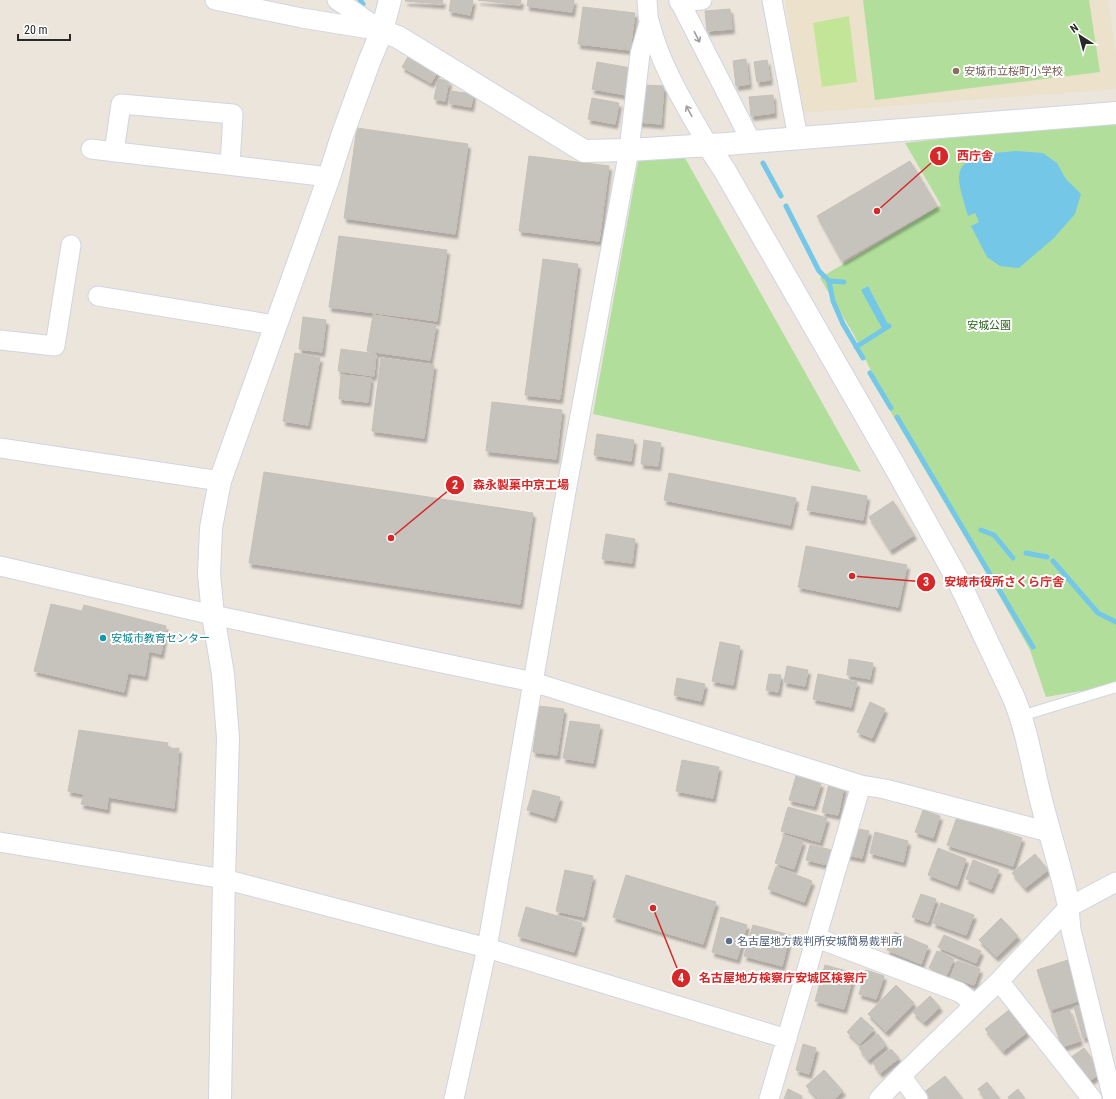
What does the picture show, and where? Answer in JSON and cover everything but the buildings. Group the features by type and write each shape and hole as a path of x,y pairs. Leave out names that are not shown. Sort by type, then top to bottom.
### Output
{"street":[{"path":"216,0 302,18 382,31 398,37 584,151 708,145 1116,113"},
{"path":"337,0 382,31"},
{"path":"220,1099 228,738 223,674 213,615 209,574 211,528 220,481 329,177 342,136 382,31 390,0"},
{"path":"647,0 649,23 661,57 689,112 890,458 959,582 1013,696 1021,716 1049,832 1065,886 1071,930 1113,1099"},
{"path":"702,0 679,1 752,141"},
{"path":"772,0 798,138"},
{"path":"454,1099 487,948 570,470 629,150 640,54 649,23"},
{"path":"114,152 121,104 233,114 230,165"},
{"path":"91,149 329,177"},
{"path":"0,340 55,346 71,245"},
{"path":"98,296 275,325"},
{"path":"0,448 220,481"},
{"path":"0,566 213,615 533,682 861,785 885,789 1049,832"},
{"path":"769,1099 861,785"},
{"path":"0,842 224,879 487,948 787,1039"},
{"path":"879,1099 999,981 1069,907 1115,886"},
{"path":"817,938 959,992 975,1004"},
{"path":"999,981 1092,1099"},
{"path":"901,1076 918,1099"}],"lane":[{"path":"1021,716 1116,687"}],"shaded area":[{"name":"安城市立桜町小学校","path":"785,0 1108,0 1116,53 1116,89 802,113"}],"green space":[{"name":"安城市立桜町小学校","path":"863,0 1089,0 1100,72 875,100"},
{"path":"849,16 857,82 822,87 813,23"},
{"name":"安城公園","path":"1116,119 1116,685 1046,697 1030,650 889,409 854,335 820,278 941,205 905,143"},
{"path":"639,157 685,158 861,472 593,414"}],"water":[{"path":"1016,151 1043,153 1057,163 1066,179 1081,194 1075,214 1054,238 1019,268 1000,266 987,257 971,226 979,222 975,213 968,216 959,180 961,168 966,162 973,158 991,153"},
{"path":"868,286 889,326 883,330 861,290"}],"waterway":[{"path":"360,0 363,4"},
{"path":"763,163 781,196"},
{"path":"786,206 819,271 829,281 833,301 843,324 863,358"},
{"path":"829,281 844,282"},
{"path":"856,347 889,326"},
{"path":"870,373 891,408"},
{"path":"897,417 1033,647"},
{"path":"981,530 994,535 1013,558"},
{"path":"1026,553 1047,557"},
{"path":"1053,561 1098,613 1116,622"}],"place":[{"name":"安城市立桜町小学校","path":"956,71"},
{"name":"西庁舎","path":"877,211"},
{"name":"森永製菓中京工場","path":"391,538"},
{"name":"安城市役所さくら庁舎","path":"852,576"},
{"name":"安城市教育センター","path":"103,638"},
{"name":"名古屋地方検察庁安城区検察庁","path":"653,908"},
{"name":"名古屋地方裁判所安城簡易裁判所","path":"729,941"}]}
